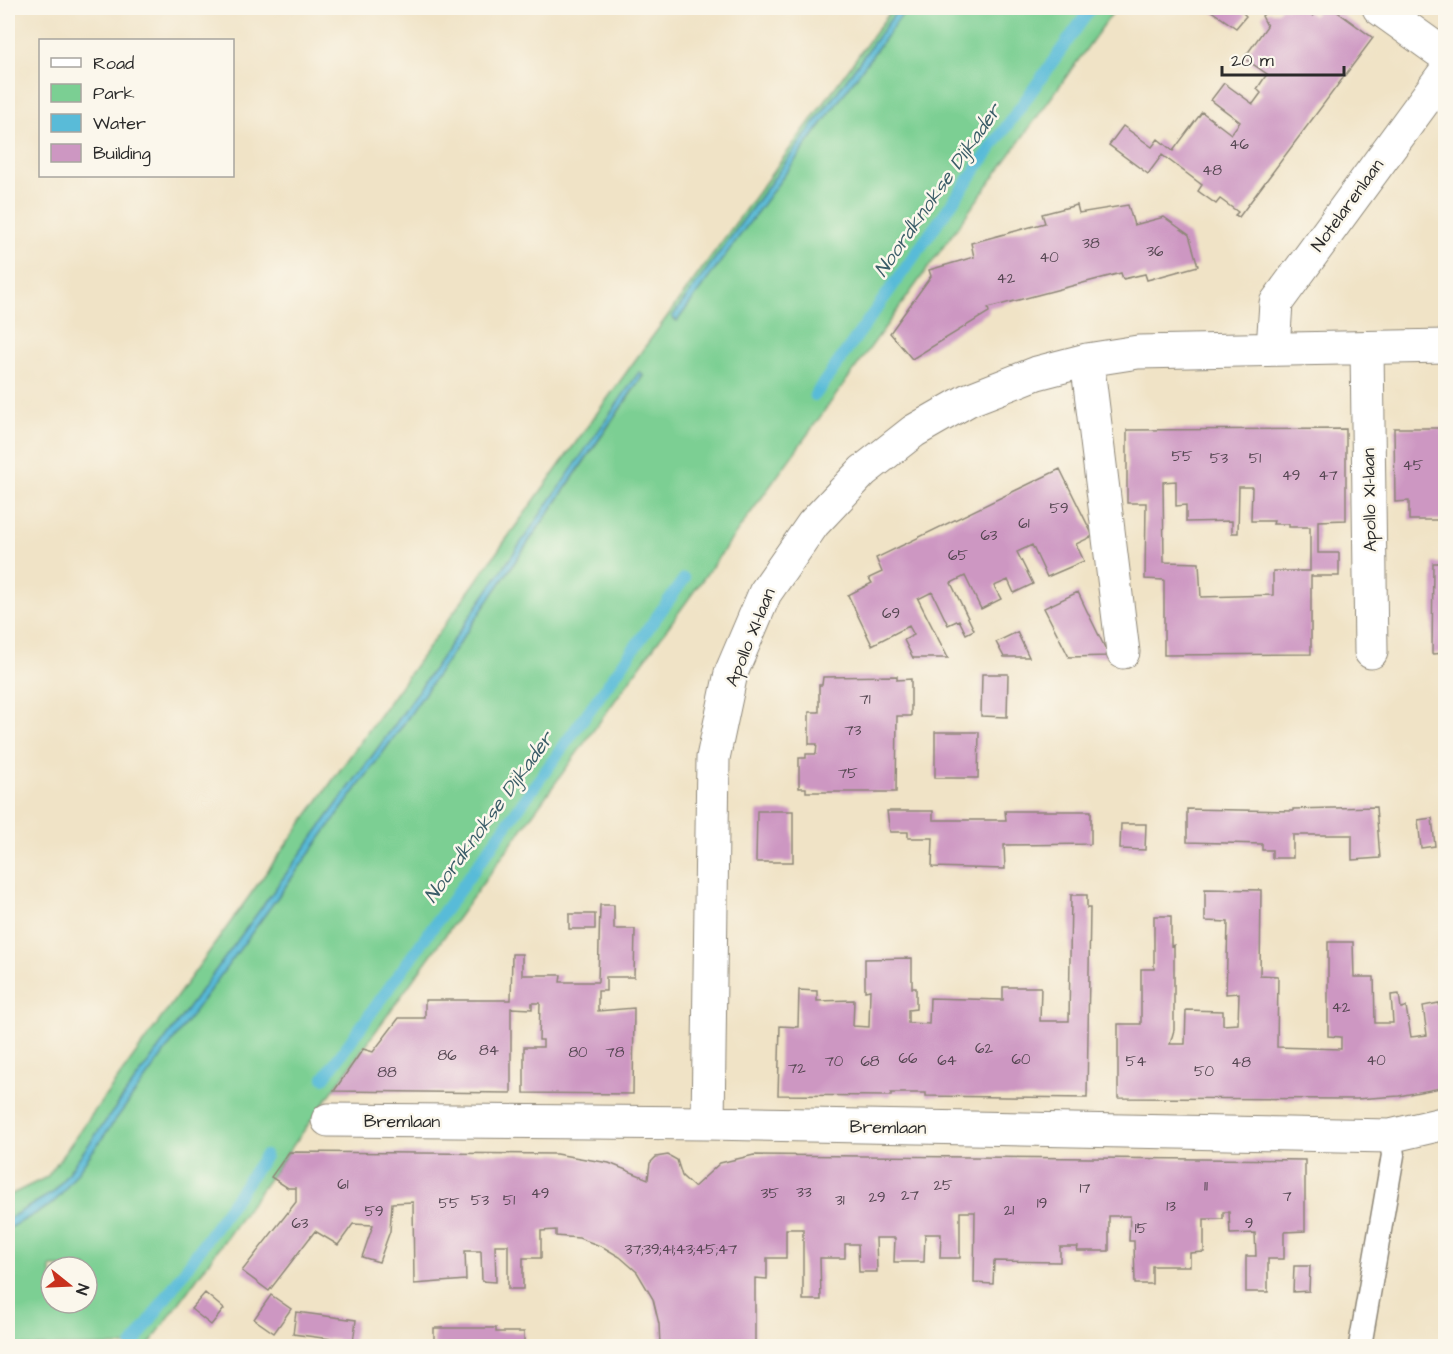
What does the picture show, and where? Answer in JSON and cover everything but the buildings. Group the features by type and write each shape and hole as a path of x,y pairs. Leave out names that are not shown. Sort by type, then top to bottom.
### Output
{"street":[{"path":"1379,8 1446,56"},
{"name":"Notelarenlaan","path":"1273,348 1276,303 1446,71"},
{"name":"Apollo XI-laan","path":"708,1123 713,758 731,673 765,593 813,524 863,471 914,431 968,400 1036,373 1087,360 1138,352 1446,346"},
{"name":"Apollo XI-laan","path":"1367,348 1371,652"},
{"path":"1087,360 1123,652"},
{"name":"Bremlaan","path":"328,1120 708,1123 1390,1136 1446,1123"}],"lane":[{"path":"1360,1347 1393,1155 1390,1136"}],"green space":[{"path":"893,8 899,8 672,317 677,321 907,8 1116,8 148,1346 8,1346 8,1229 49,1206 60,1196 400,729 643,376 640,372 394,726 54,1192 8,1219 8,1196 47,1177 636,359"}],"water":[{"path":"899,8 907,8 677,321 672,317"},
{"path":"639,372 643,375 400,729 60,1196 49,1206 8,1229 8,1219 54,1192 394,726"}],"waterway":[{"name":"Noordknokse Dijkader","path":"815,395 1091,8"},
{"name":"Noordknokse Dijkader","path":"324,1078 684,579"},
{"name":"Noordknokse Dijkader","path":"132,1346 265,1156"}]}
